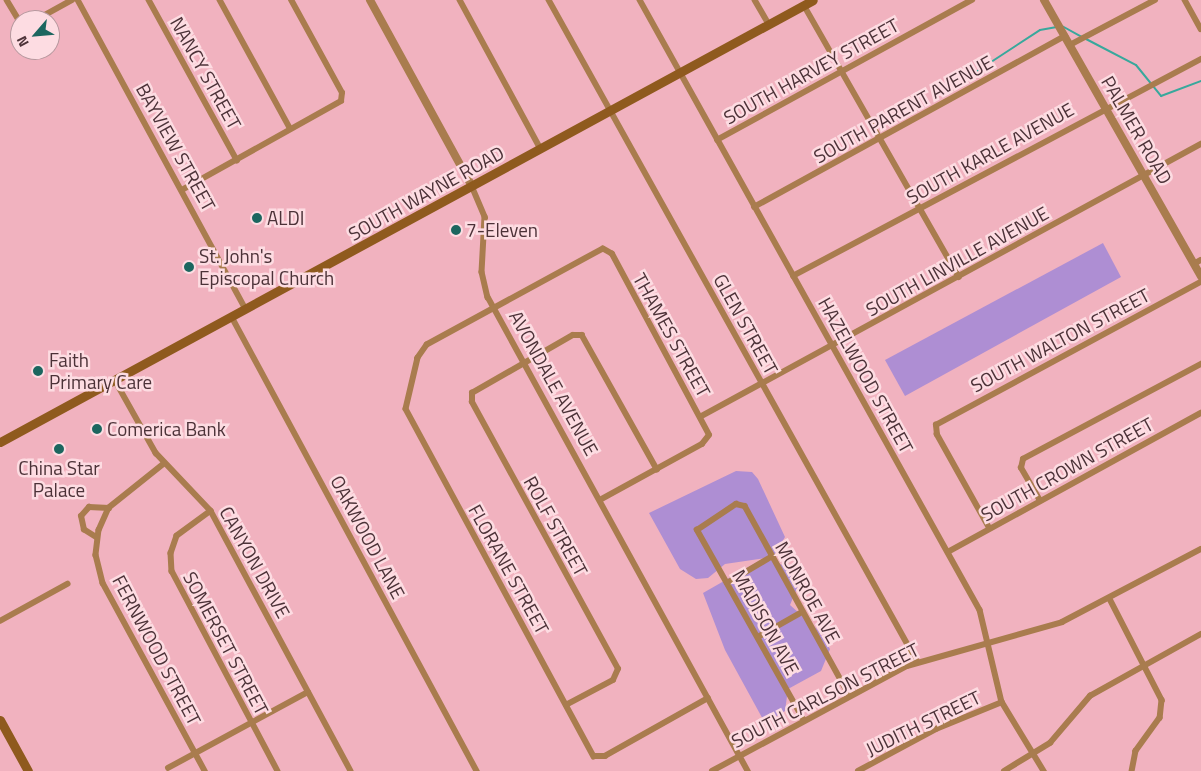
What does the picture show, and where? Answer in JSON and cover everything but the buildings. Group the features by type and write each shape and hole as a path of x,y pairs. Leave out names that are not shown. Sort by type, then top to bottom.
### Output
{"main road":[{"name":"SOUTH WAYNE ROAD","path":"0,442 813,0"},
{"path":"0,720 28,771"}],"street":[{"path":"54,10 72,0"},
{"name":"BAYVIEW STREET","path":"78,0 246,309"},
{"name":"NANCY STREET","path":"150,0 237,160"},
{"path":"220,0 290,128"},
{"path":"182,190 342,98 291,0"},
{"name":"AVONDALE AVENUE","path":"370,0 472,186 485,217 482,278 494,308 748,771"},
{"path":"460,0 542,149"},
{"name":"GLEN STREET","path":"549,0 917,662"},
{"name":"HAZELWOOD STREET","path":"640,0 982,614 986,643 1002,702 1032,755 1044,771"},
{"path":"755,0 769,24"},
{"name":"SOUTH HARVEY STREET","path":"717,140 972,0"},
{"name":"PALMER ROAD","path":"1044,0 1144,176 1198,262 1201,276"},
{"path":"1070,45 1155,0"},
{"path":"1185,0 1201,29"},
{"path":"804,5 959,277"},
{"name":"SOUTH PARENT AVENUE","path":"754,207 1065,36"},
{"name":"SOUTH KARLE AVENUE","path":"793,276 1098,110 1106,110 1201,59"},
{"name":"SOUTH LINVILLE AVENUE","path":"700,417 1201,144"},
{"name":"THAMES STREET","path":"494,308 598,250 608,250 708,433 707,441 600,500"},
{"name":"SOUTH WALTON STREET","path":"989,528 935,427 1201,282"},
{"name":"FLORANE STREET","path":"494,308 423,349 406,409 566,705 598,758 708,698"},
{"name":"OAKWOOD LANE","path":"232,317 477,771"},
{"path":"524,362 581,334 657,469"},
{"name":"ROLF STREET","path":"524,362 476,388 471,400 618,668 613,680 566,705"},
{"path":"1040,501 1021,468 1023,459 1201,364"},
{"name":"CANYON DRIVE","path":"115,380 164,464 211,511 351,771"},
{"name":"SOUTH CROWN STREET","path":"948,552 1201,413"},
{"path":"96,538 109,508 164,464"},
{"name":"MONROE AVE","path":"701,539 699,525 741,503 850,696"},
{"name":"FERNWOOD STREET","path":"109,508 89,507 81,516 84,530 96,538 103,583 205,771"},
{"name":"SOMERSET STREET","path":"211,511 177,536 171,568 278,771"},
{"name":"MADISON AVE","path":"701,539 804,721"},
{"name":"SOUTH CARLSON STREET","path":"712,771 917,662 1049,627 1110,599 1201,549"},
{"path":"727,583 771,556"},
{"path":"0,621 67,584"},
{"path":"1110,599 1158,689 1162,710 1136,751 1132,771"},
{"path":"758,637 802,612"},
{"path":"1004,771 1032,755 1061,732 1090,696 1201,634"},
{"path":"168,768 308,692"},
{"name":"JUDITH STREET","path":"858,771 936,729 1002,702"}],"shaded area":[{"path":"1103,243 1121,277 905,396 885,360"},
{"path":"736,471 752,472 758,479 785,537 773,557 725,564 708,578 696,579 680,569 649,513"},
{"path":"773,560 802,576 790,605 817,629 830,649 821,671 788,689 785,711 765,723 725,650 703,593 759,561"}],"waterway":[{"path":"1062,26 1082,37"},
{"path":"962,81 1040,30 1057,27"},
{"path":"1086,39 1136,65 1161,96 1201,81"}],"place":[{"name":"ALDI","path":"257,218"},
{"name":"7-Eleven","path":"456,230"},
{"name":"St. John's Episcopal Church","path":"189,267"},
{"name":"Faith Primary Care","path":"38,371"},
{"name":"Comerica Bank","path":"97,429"},
{"name":"China Star Palace","path":"59,449"}]}
